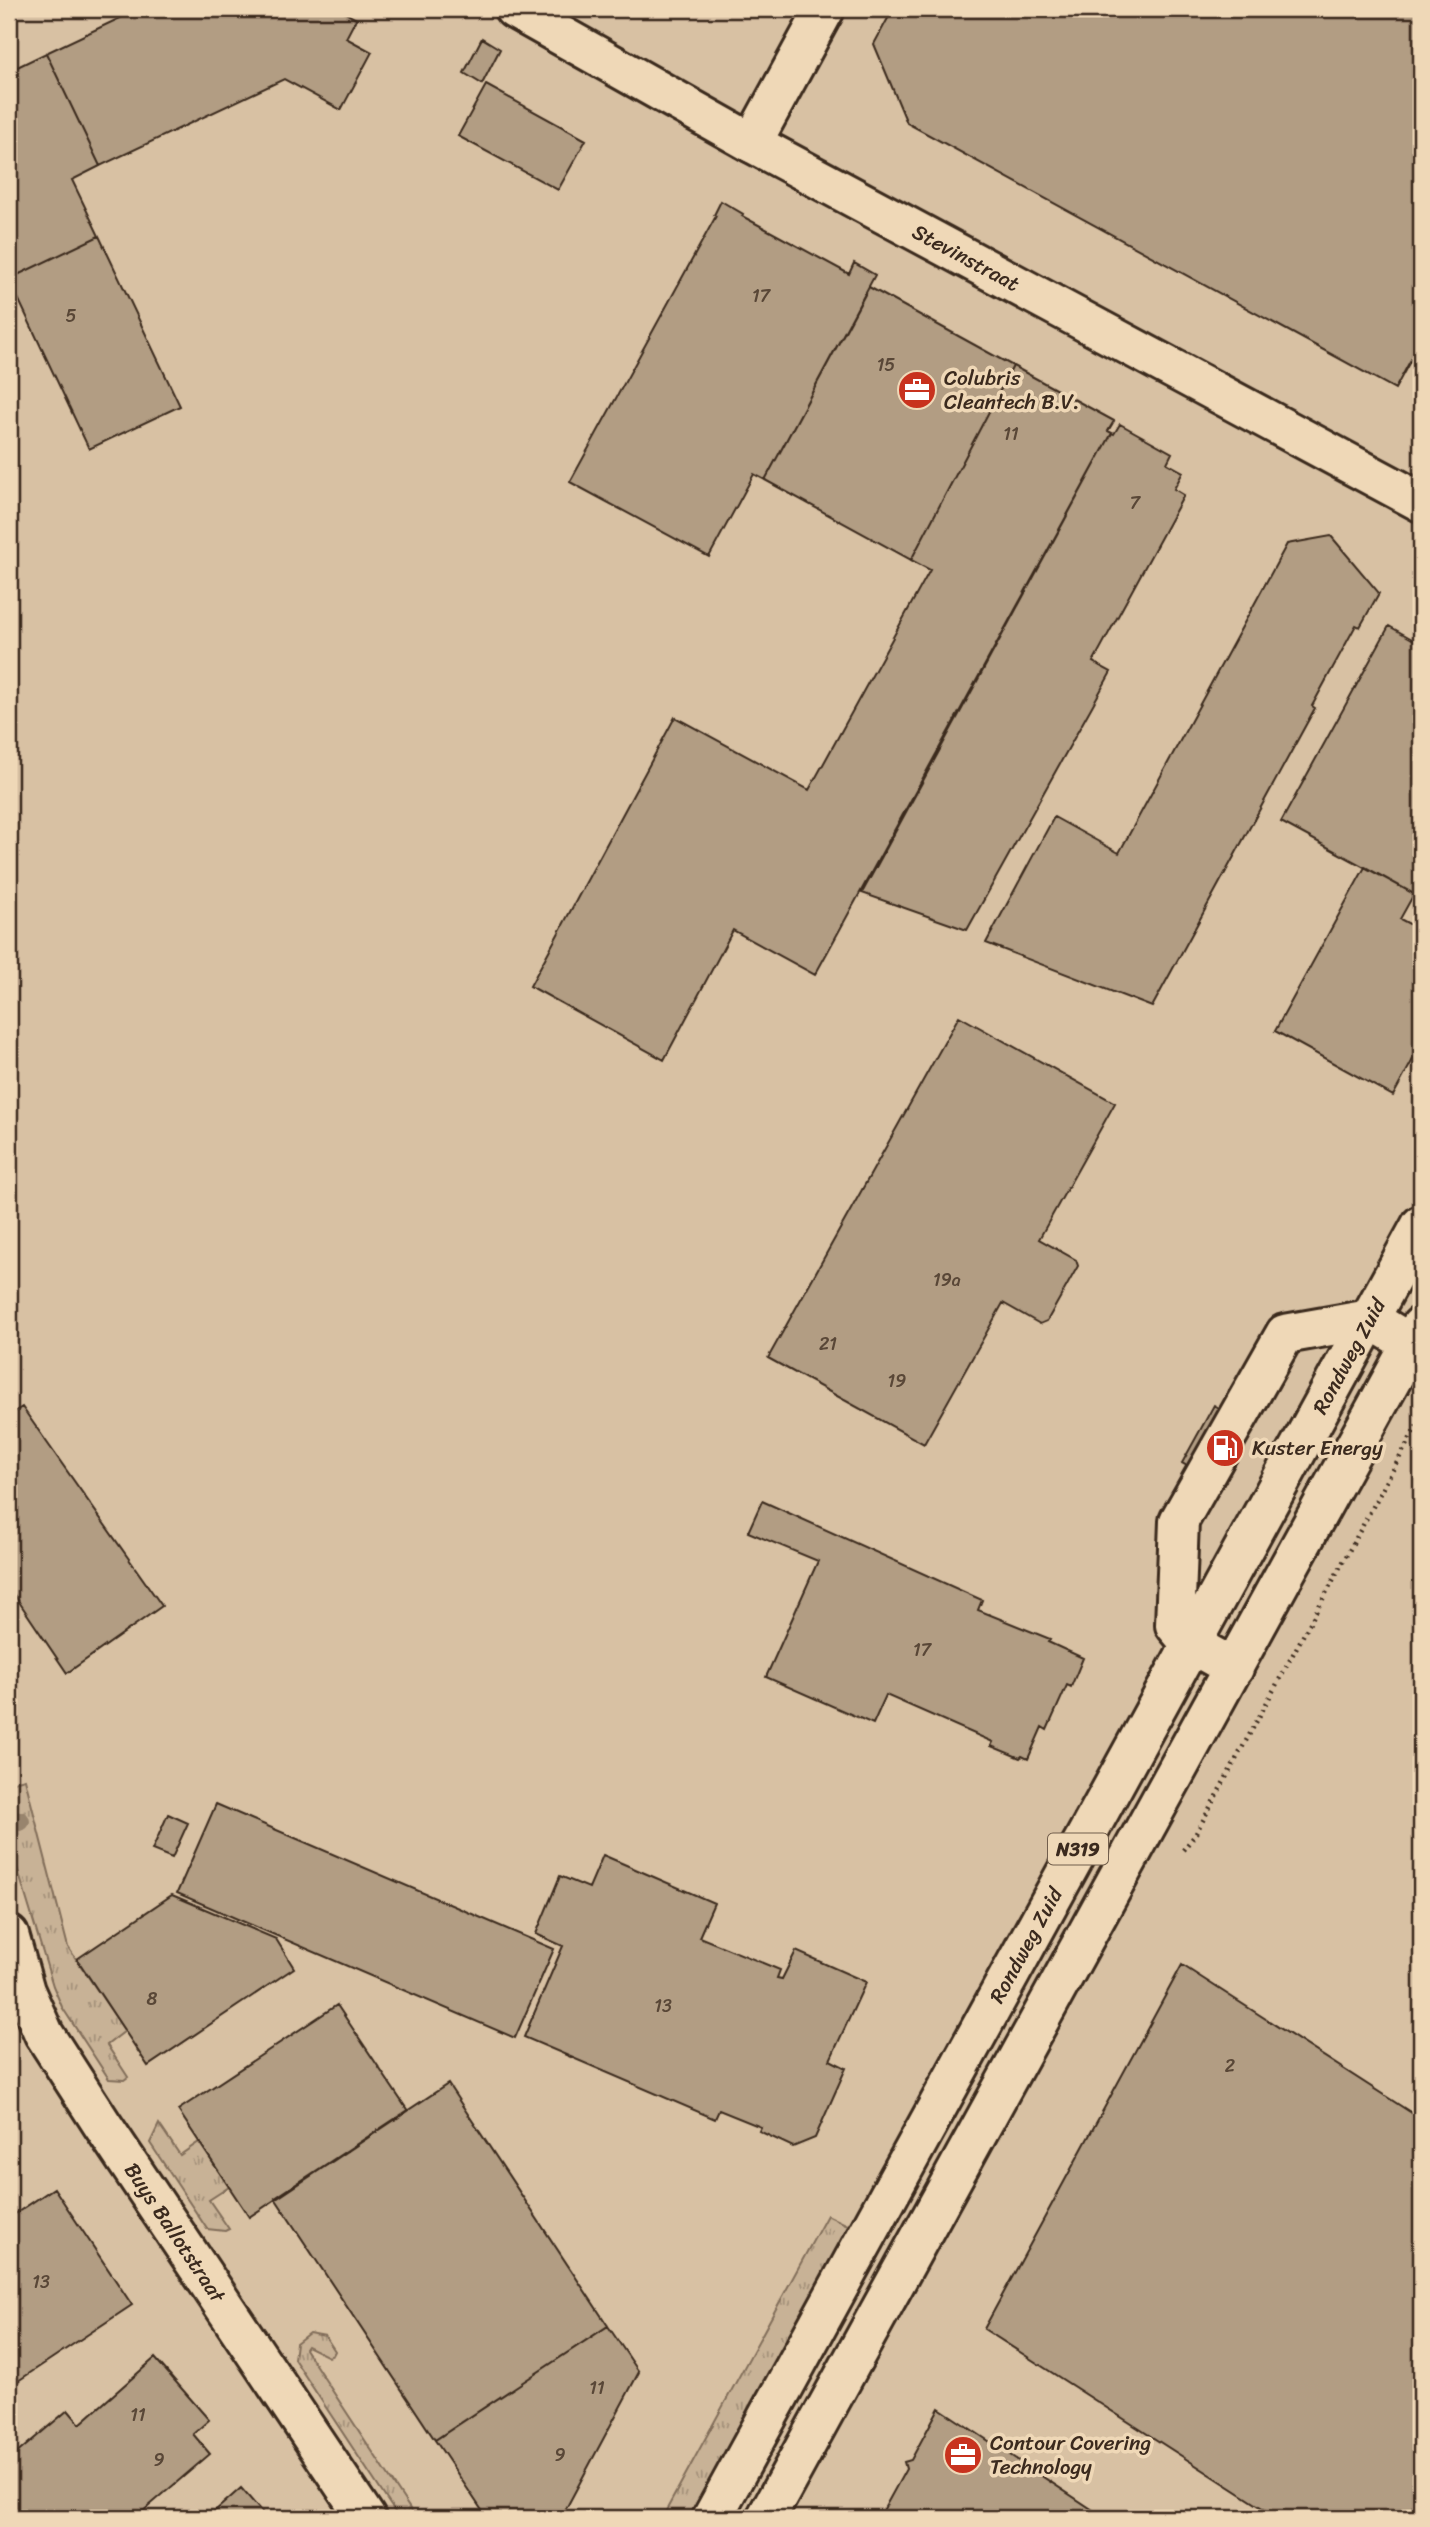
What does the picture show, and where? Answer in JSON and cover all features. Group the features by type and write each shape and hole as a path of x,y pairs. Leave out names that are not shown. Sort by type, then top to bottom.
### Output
{"main road":[{"name":"Stevinstraat","path":"514,9 752,143 1421,502"},
{"path":"752,143 825,9"},
{"name":"Rondweg Zuid","path":"712,2518 1421,1225"},
{"path":"1234,1668 1191,1644 1175,1625 1178,1521 1285,1334 1370,1319 1416,1335"},
{"name":"N319","path":"766,2518 1416,1335"},
{"name":"Buys Ballotstraat","path":"9,1935 25,1991 44,2034 366,2518"}],"shaded area":[{"path":"9,9 1421,9 1421,2518 9,2518"}],"green space":[{"path":"25,1779 68,1947 125,2031 107,2045 128,2077 124,2080 109,2079 62,2007 53,1986 9,1841 9,1783"},
{"path":"159,2124 180,2155 199,2142 229,2187 209,2200 229,2229 207,2229 150,2143"},
{"path":"827,2215 856,2229 697,2518 662,2518"},
{"path":"309,2333 325,2336 335,2351 329,2357 307,2346 305,2349 416,2518 399,2518 294,2359 296,2343"}],"building":[{"path":"139,9 338,9 356,19 346,38 372,52 341,110 284,79 100,166 46,53"},
{"path":"893,9 1421,9 1421,341 1395,389 907,123 874,44"},
{"path":"482,38 500,49 482,84 464,73"},
{"path":"46,53 100,166 72,180 99,236 9,279 9,71"},
{"path":"486,85 586,140 558,190 458,136"},
{"path":"721,201 743,214 742,216 849,274 854,263 875,275 765,480 754,474 709,557 570,482 716,216 714,215"},
{"path":"99,236 180,406 89,449 9,279"},
{"path":"869,287 1013,366 911,560 765,480"},
{"path":"1013,366 1114,421 1108,431 1112,433 815,975 733,930 664,1060 530,986 675,717 809,790 930,570 911,560"},
{"path":"1120,424 1172,453 1167,463 1183,472 1174,489 1184,495 1093,662 1111,672 967,930 862,893 1112,433 1114,434"},
{"path":"1331,536 1379,593 1360,627 1356,625 1312,706 1315,708 1152,1007 986,943 1054,817 1119,853 1287,544"},
{"path":"1389,626 1421,644 1421,881 1414,894 1281,822"},
{"path":"1365,867 1414,894 1400,919 1421,930 1421,1045 1393,1096 1275,1031"},
{"path":"959,1016 1115,1103 1039,1239 1076,1260 1078,1266 1047,1321 1040,1324 1003,1303 924,1444 768,1358"},
{"path":"1214,1405 1255,1428 1223,1486 1182,1463"},
{"path":"22,1407 162,1606 67,1673 9,1587 9,1415"},
{"path":"762,1501 982,1600 978,1610 1050,1639 1048,1642 1083,1658 1071,1687 1067,1685 1047,1730 1042,1727 1028,1759 991,1746 993,1742 886,1695 873,1724 766,1677 818,1561 748,1532"},
{"path":"216,1804 554,1949 515,2038 177,1893"},
{"path":"168,1814 188,1823 172,1858 152,1850"},
{"path":"603,1855 714,1903 699,1937 780,1970 777,1978 782,1979 796,1951 866,1982 830,2060 846,2068 815,2138 793,2147 759,2131 761,2127 719,2110 715,2119 524,2037 563,1946 536,1934 560,1876 589,1888"},
{"path":"172,1895 276,1939 294,1968 148,2066 77,1959"},
{"path":"1182,1965 1421,2119 1421,2518 1278,2518 984,2329"},
{"path":"337,2005 408,2111 249,2217 178,2110"},
{"path":"448,2084 608,2326 435,2440 275,2198"},
{"path":"54,2188 132,2305 9,2387 9,2218"},
{"path":"608,2326 639,2372 561,2518 487,2518 435,2440"},
{"path":"155,2358 209,2420 193,2434 210,2454 135,2518 13,2518 16,2516 9,2508 9,2460 68,2410 80,2424"},
{"path":"939,2408 1105,2518 879,2518 906,2469 904,2462 911,2460"},
{"path":"241,2488 267,2518 207,2518"}],"place":[{"name":"Colubris Cleantech B.V.","path":"917,390"},
{"name":"Kuster Energy","path":"1225,1448"},
{"name":"Contour Covering Technology","path":"963,2455"}]}
